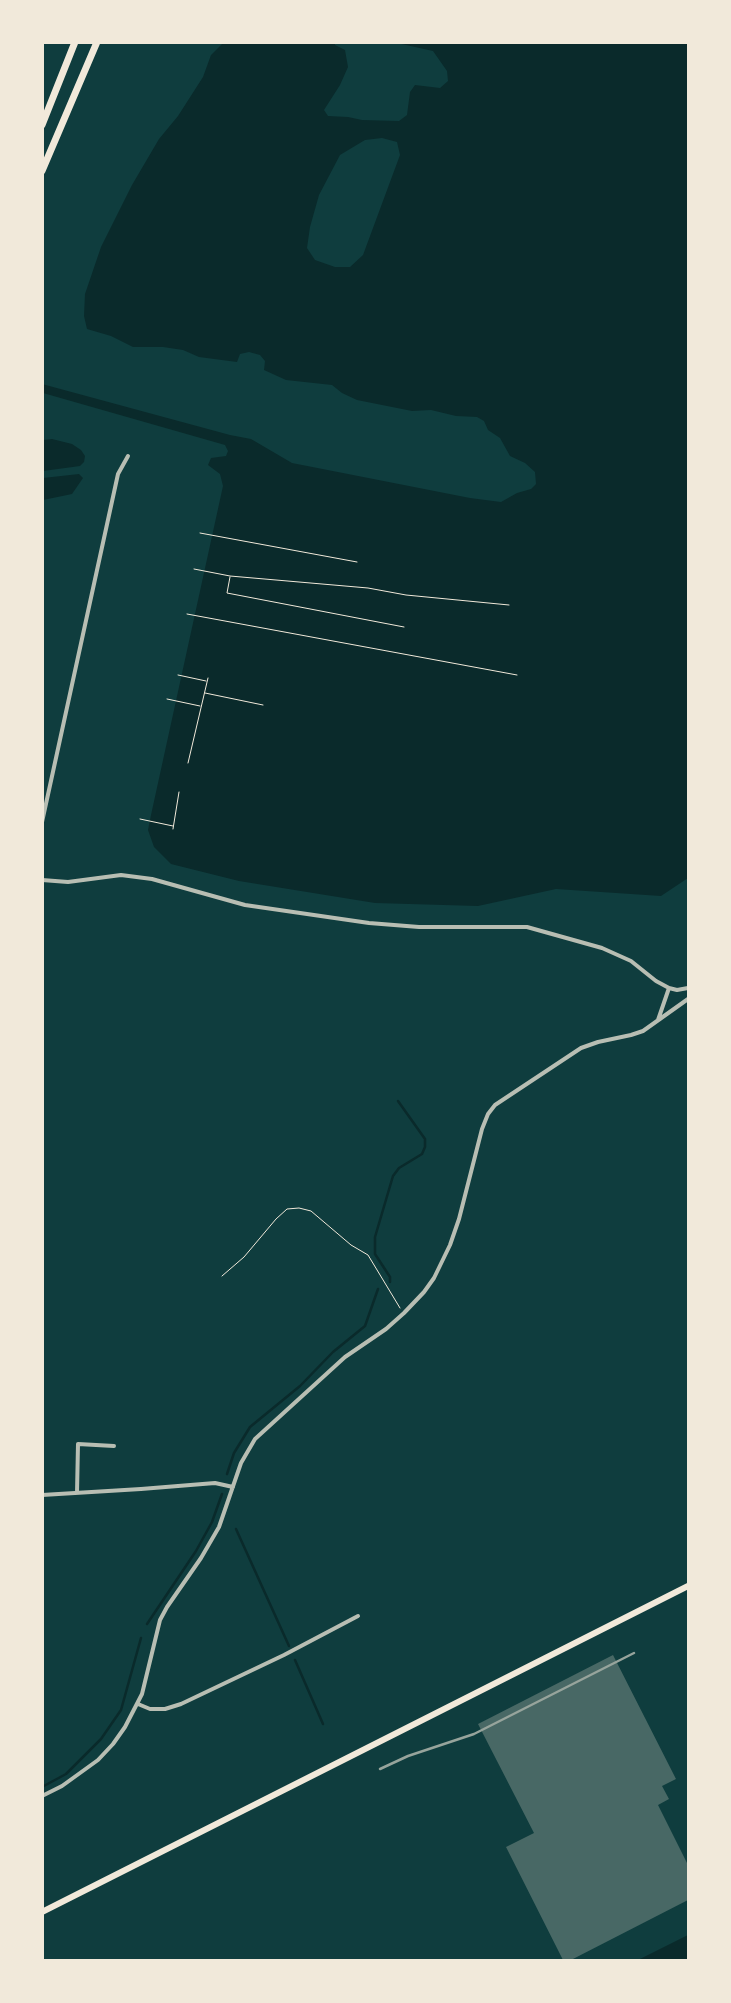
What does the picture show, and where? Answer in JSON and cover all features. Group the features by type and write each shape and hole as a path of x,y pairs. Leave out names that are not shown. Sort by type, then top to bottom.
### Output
{"highway":[{"path":"42,126 75,42"},
{"path":"42,171 97,42"}],"main road":[{"path":"42,1912 688,1586"}],"street":[{"path":"42,822 118,474 128,456"},
{"path":"42,880 68,882 121,875 152,880 245,905 369,923 419,927 511,925 527,927 578,940 619,954 656,981 669,988 677,990 688,988"},
{"path":"657,1022 669,988"},
{"path":"42,1796 69,1782 98,1760 113,1744 138,1704 160,1620 201,1558 218,1527 247,1450 261,1432 345,1357 386,1329 424,1292 444,1258 459,1219 482,1130 488,1114 495,1105 581,1048 598,1042 631,1035 648,1028 688,999"},
{"path":"77,1493 78,1444 114,1446"},
{"path":"42,1495 215,1483 233,1487"},
{"path":"138,1704 150,1709 166,1709 181,1704 284,1655 358,1616"}],"path":[{"path":"200,533 358,562"},
{"path":"194,569 230,576 368,588 406,595 509,605"},
{"path":"230,576 227,593 404,627"},
{"path":"186,614 517,675"},
{"path":"178,675 207,681"},
{"path":"188,763 208,678"},
{"path":"204,693 263,705"},
{"path":"167,699 200,706"},
{"path":"140,819 173,827 179,792"},
{"path":"222,1276 244,1257 282,1214 287,1210 299,1208 311,1211 351,1245 368,1255 395,1302 404,1312"}],"water":[{"path":"223,43 335,43 335,45 345,50 348,67 340,85 324,110 328,116 362,120 399,121 407,115 410,92 415,85 440,88 448,81 447,71 433,51 397,43 688,43 688,878 661,896 556,889 478,906 375,903 239,881 171,864 154,847 148,830 223,486 220,474 208,465 211,458 226,456 228,451 225,445 43,393 42,384 251,439 292,463 470,498 501,502 517,493 531,489 536,484 535,472 525,463 510,456 500,438 488,430 484,421 477,417 456,416 431,410 412,411 357,400 342,393 332,385 286,380 264,370 265,361 260,355 249,352 240,354 237,362 199,357 183,350 163,347 133,347 111,336 87,329 84,316 85,294 101,247 132,185 159,139 178,116 203,77 211,55","holes":["382,138 397,142 400,155 363,255 350,267 335,267 315,260 307,248 310,227 319,195 340,155 365,140"]},
{"path":"52,439 72,444 81,450 85,456 84,462 80,466 43,471 43,440"},
{"path":"79,474 83,478 72,494 43,500 43,478"},
{"path":"688,1935 688,1960 638,1960"}],"building":[{"path":"613,1655 676,1779 662,1786 669,1799 658,1805 688,1865 688,1900 571,1960 563,1960 506,1847 534,1833 478,1724"}],"waterway":[{"path":"390,1282 390,1277 375,1254 375,1237 393,1176 399,1168 422,1154 425,1147 425,1139 398,1101"},
{"path":"227,1474 234,1453 250,1427 300,1386 333,1352 365,1326 378,1289"},
{"path":"147,1624 196,1551 212,1522 222,1494"},
{"path":"236,1529 289,1646"},
{"path":"42,1787 66,1774 101,1739 121,1710 141,1638"},
{"path":"295,1660 323,1724"}],"railway":[{"path":"380,1769 408,1756 474,1734 634,1653"}]}
